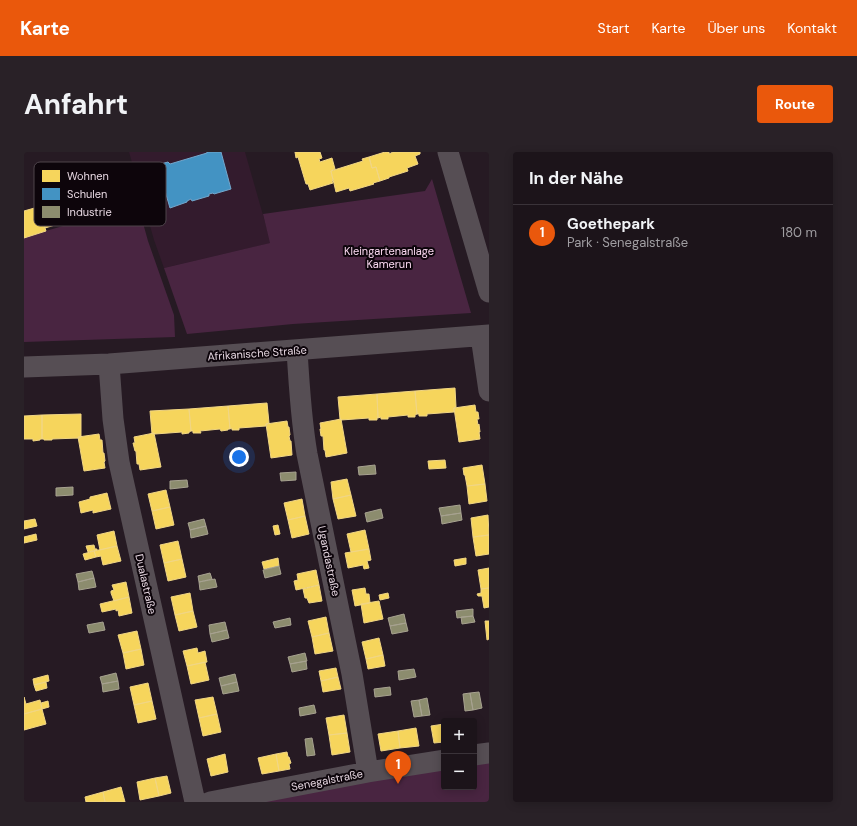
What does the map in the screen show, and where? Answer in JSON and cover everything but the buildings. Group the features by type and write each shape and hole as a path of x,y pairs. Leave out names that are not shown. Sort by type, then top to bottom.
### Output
{"street":[{"path":"448,152 489,292"},
{"path":"485,335 489,391"},
{"name":"Afrikanische Straße","path":"24,367 109,364 485,335"},
{"name":"Ugandastraße","path":"297,350 302,427 352,674 368,772"},
{"name":"Dualastraße","path":"109,364 113,419 119,462 195,802"},
{"path":"477,755 489,753"},
{"name":"Senegalstraße","path":"210,802 368,772 441,760"}],"shaded area":[{"path":"129,152 245,152 271,243 164,268 150,226 166,226 166,162 132,162"}],"green space":[{"name":"Kleingartenanlage Kamerun","path":"432,179 471,313 293,324 187,334 164,268 270,243 263,214 425,191"},
{"path":"63,226 144,226 174,315 175,337 24,342 24,237"},
{"path":"489,762 489,802 260,802 374,780 441,769 441,790 477,790 477,764"}],"place":[{"name":"Goethepark","path":"398,784"}]}
